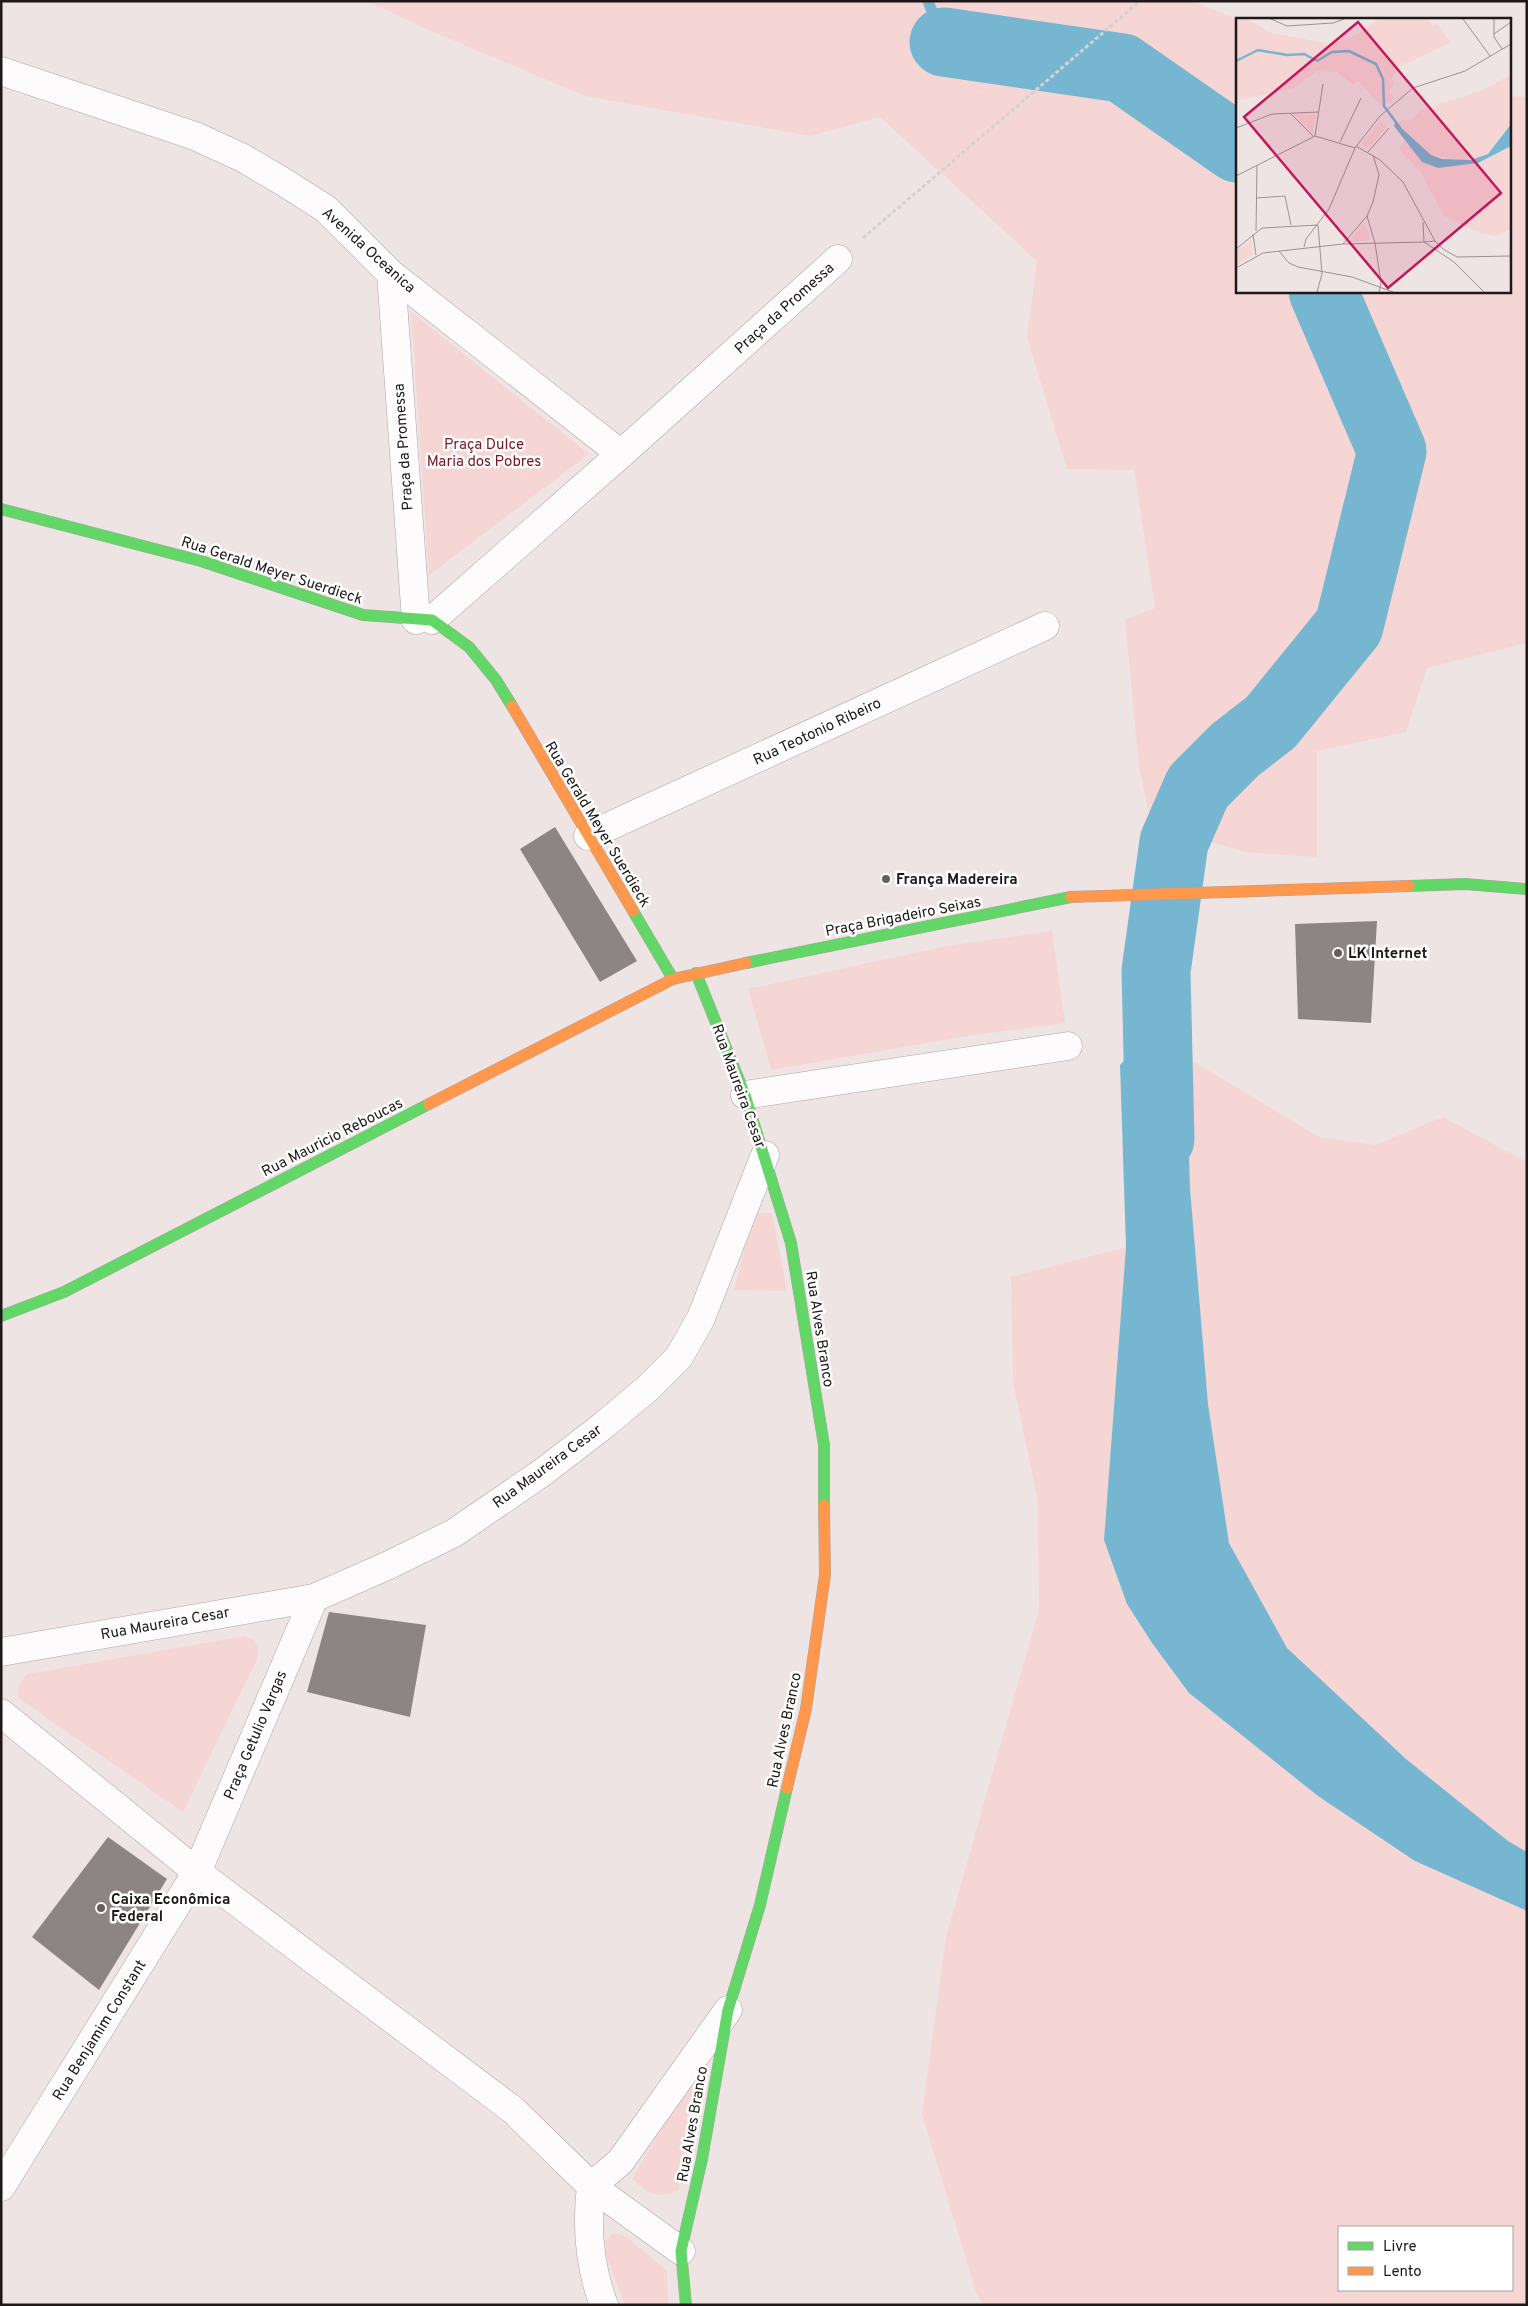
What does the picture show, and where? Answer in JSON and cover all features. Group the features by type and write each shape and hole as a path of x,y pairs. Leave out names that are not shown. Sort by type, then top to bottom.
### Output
{"street":[{"name":"Avenida Oceanica","path":"1,71 195,136 243,158 326,209 391,274 621,454"},
{"name":"Praça da Promessa","path":"424,620 621,454 838,259"},
{"name":"Praça da Promessa","path":"391,274 424,620"},
{"name":"Rua Gerald Meyer Suerdieck","path":"1,509 201,561 363,615 424,620 470,647 496,680 673,980"},
{"name":"Rua Teotonio Ribeiro","path":"588,836 1045,626"},
{"name":"Praça Brigadeiro Seixas","path":"673,980 696,973 1077,896 1350,886 1465,884 1527,889"},
{"name":"Rua Maureira Cesar","path":"1,1652 314,1598 389,1566 454,1533 543,1472 648,1388 679,1357 701,1318 765,1155 745,1095 696,973"},
{"name":"Rua Mauricio Reboucas","path":"1,1316 64,1292 673,980"},
{"path":"745,1095 1068,1046"},
{"name":"Rua Alves Branco","path":"686,2305 680,2251 702,2159 728,2010 760,1905 806,1709 825,1575 824,1445 791,1243 765,1155"},
{"name":"Praça Getulio Vargas","path":"197,1872 314,1598"},
{"path":"1,1713 197,1872 512,2110 591,2186 680,2251"},
{"name":"Rua Benjamim Constant","path":"1,2187 197,1872"},
{"path":"604,2305 592,2263 587,2220 591,2186 620,2162 728,2010"}],"path":[{"name":"Praça da Promessa","path":"838,259 1140,1"}],"green space":[{"path":"367,1 1192,1 1236,19 1236,292 1510,292 1510,96 1527,97 1527,643 1427,668 1406,732 1317,751 1317,857 1245,852 1151,824 1139,766 1125,620 1155,608 1134,470 1067,469 1027,337 1037,261 880,117 810,136 585,96 424,28"},
{"name":"Praça Dulce Maria dos Pobres","path":"411,312 589,454 429,575"},
{"path":"1052,931 1065,1023 961,1037 771,1070 748,989 947,946"},
{"path":"1181,1054 1319,1137 1375,1145 1443,1117 1527,1162 1527,1852 1508,1841 1406,1759 1287,1648 1229,1543 1208,1404 1190,1188 1188,1119"},
{"path":"754,1213 772,1213 787,1291 734,1290"},
{"path":"1126,1247 1104,1540 1127,1604 1152,1643 1189,1693 1318,1796 1415,1861 1527,1911 1527,2305 983,2305 976,2292 922,2114 946,1937 1039,1610 1038,1502 1013,1382 1011,1277"},
{"path":"245,1636 254,1640 258,1649 257,1659 183,1812 18,1698 20,1685 28,1674"},
{"path":"687,2086 692,2089 679,2190 659,2195 654,2194 644,2189 632,2179"},
{"path":"614,2233 627,2237 667,2271 668,2305 625,2305 602,2244"}],"water":[{"path":"1157,1043 1181,1054 1188,1119 1190,1188 1208,1404 1229,1543 1287,1648 1406,1759 1508,1841 1527,1852 1527,1911 1415,1861 1318,1796 1189,1693 1152,1643 1127,1604 1104,1540 1126,1247 1120,1065 1136,1048"}],"building":[{"path":"555,827 637,961 600,982 520,849"},
{"path":"1377,921 1371,1023 1298,1019 1295,924"},
{"path":"329,1612 426,1625 410,1717 307,1692"},
{"name":"Caixa Econômica Federal","path":"108,1837 167,1879 99,1990 32,1937"}],"waterway":[{"path":"928,1 944,42"},
{"path":"944,42 1122,68 1236,147"},
{"path":"1160,1139 1156,971 1174,842 1198,787 1235,750 1271,722 1349,626 1392,451 1323,292"}],"traffic: fast":[{"path":"1,509 201,561 363,615 432,620 469,647 496,680 512,706"},
{"path":"1409,886 1465,884 1527,889"},
{"path":"746,963 1071,897"},
{"path":"633,911 673,979"},
{"path":"696,973 745,1095 791,1243 824,1445 824,1505"},
{"path":"1,1316 64,1292 429,1104"},
{"path":"686,2305 681,2251 702,2159 728,2010 760,1905 787,1788"}],"traffic: slow":[{"path":"512,706 633,911"},
{"path":"1071,897 1409,886"},
{"path":"429,1104 673,979 746,963"},
{"path":"787,1788 806,1709 825,1575 824,1505"}],"place":[{"name":"França Madereira","path":"886,879"},
{"name":"LK Internet","path":"1338,953"},
{"name":"Caixa Econômica Federal","path":"101,1908"}]}
